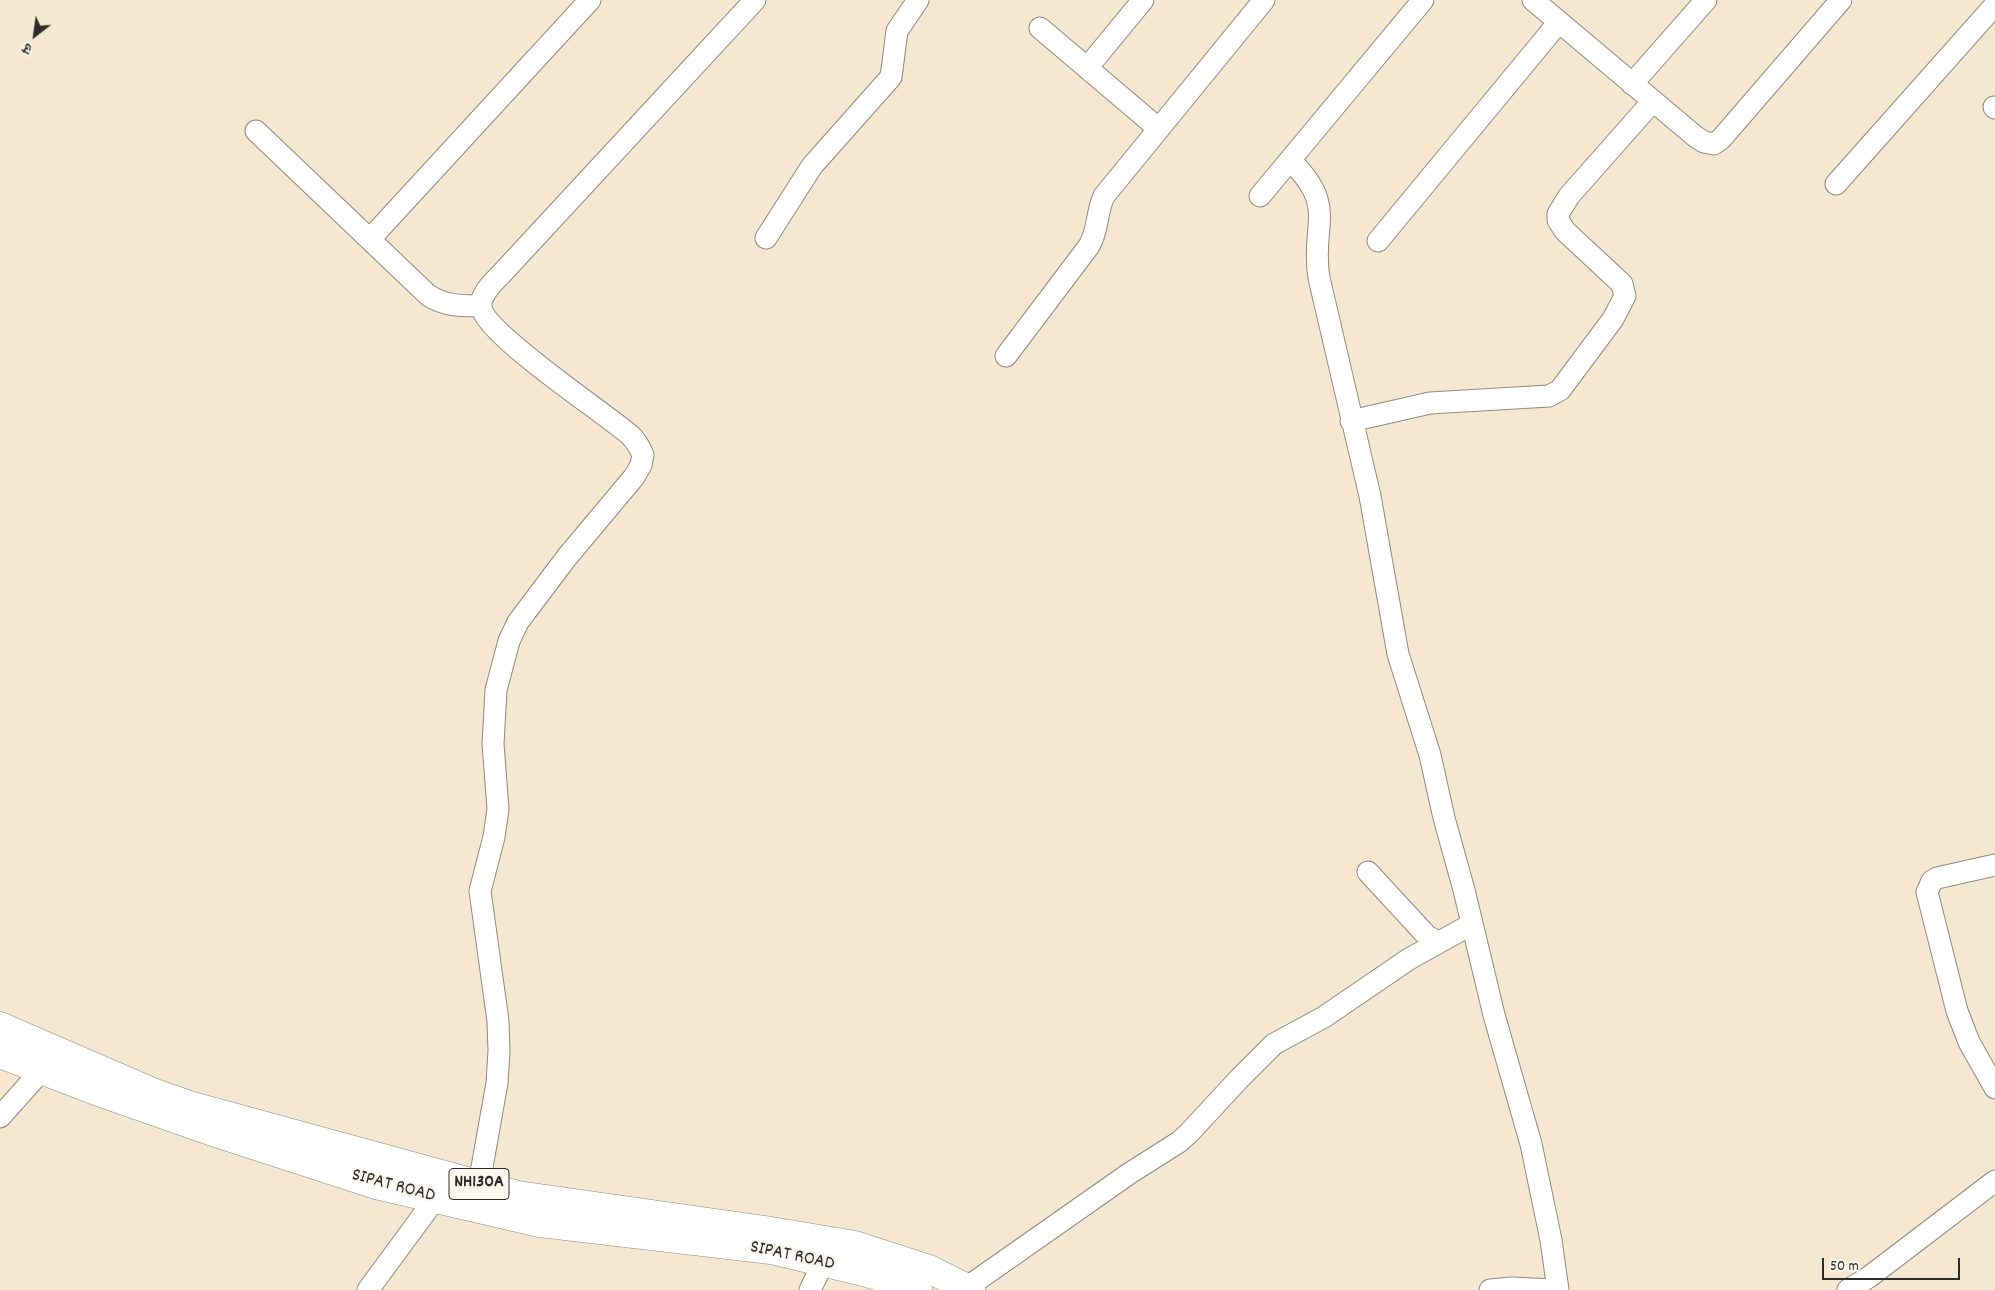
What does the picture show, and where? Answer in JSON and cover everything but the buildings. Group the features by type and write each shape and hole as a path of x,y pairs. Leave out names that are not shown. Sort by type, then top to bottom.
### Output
{"highway":[{"name":"NH130A","path":"0,1026 155,1093 189,1105 518,1195 855,1245 929,1269 968,1289"},
{"name":"SIPAT ROAD","path":"0,1054 41,1071 208,1130 376,1185 540,1223 771,1250 867,1273 918,1290"}],"street":[{"path":"370,239 590,0"},
{"path":"480,1184 497,1083 499,1051 498,1021 480,891 494,837 498,809 493,744 496,690 507,648 518,622 567,557 634,477 641,464 643,455 631,436 560,383 494,327 486,318 480,305 486,292 505,270 755,0"},
{"path":"766,238 812,166 891,77 897,31 918,0"},
{"path":"1087,68 1143,0"},
{"path":"1006,356 1095,235 1099,207 1104,196 1264,0"},
{"path":"1260,196 1423,0"},
{"path":"1533,0 1696,138 1714,144 1722,139 1841,0"},
{"path":"1632,84 1706,0"},
{"path":"1836,184 1995,5"},
{"path":"1378,241 1560,22"},
{"path":"1040,28 1159,129"},
{"path":"1351,421 1430,403 1549,396 1560,390 1613,319 1625,296 1622,284 1565,231 1558,220 1558,214 1569,196 1652,101"},
{"path":"256,131 436,300 455,306 480,305"},
{"path":"1290,160 1308,180 1317,196 1320,208 1317,266 1351,421 1370,496 1398,654 1430,755 1494,1015 1531,1144 1551,1240 1558,1290"},
{"path":"1995,865 1937,878 1932,881 1928,892 1956,1011 1970,1042 1995,1088"},
{"path":"1368,872 1427,936 1438,942"},
{"path":"968,1289 1130,1173 1179,1142 1274,1044 1324,1017 1409,959 1472,924"},
{"path":"0,1117 41,1071"},
{"path":"1848,1290 1869,1277 1995,1181"},
{"path":"368,1290 435,1199"},
{"path":"810,1290 823,1262"},
{"path":"1490,1290 1512,1288 1553,1290"}]}
